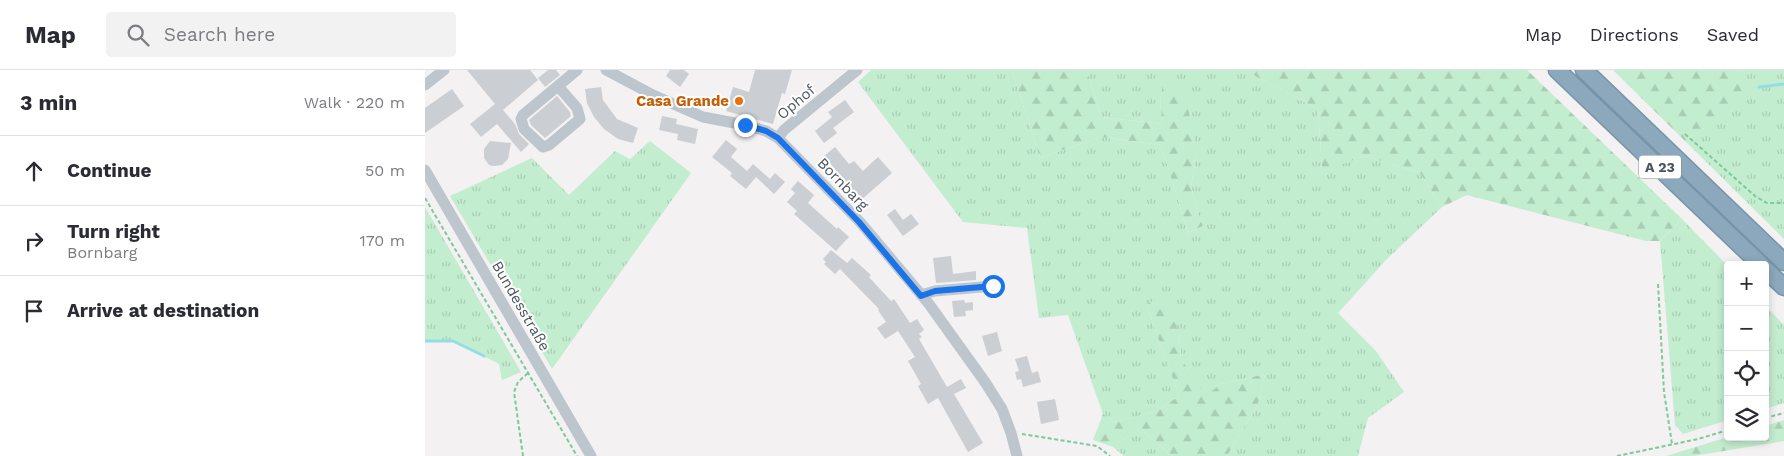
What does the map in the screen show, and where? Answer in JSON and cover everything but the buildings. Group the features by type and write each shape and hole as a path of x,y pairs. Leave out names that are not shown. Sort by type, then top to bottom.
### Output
{"highway":[{"name":"A 23","path":"1557,70 1757,261"},
{"name":"A 23","path":"1584,70 1784,262"},
{"path":"1769,273 1784,287"}],"street":[{"path":"425,85 444,70"},
{"path":"559,86 577,108 580,118 549,145 543,147 524,129 521,119 577,70"},
{"name":"Bornbarg","path":"606,70 653,95 703,117 752,127 766,131 778,138 859,222 921,296 985,382 1002,409 1011,432 1017,456"},
{"name":"Ophof","path":"778,138 784,130 857,70"},
{"name":"Bundesstraße","path":"425,170 534,370 591,456"},
{"path":"921,296 935,291 993,286"}],"path":[{"path":"1685,134 1755,196 1767,203 1784,203"},
{"path":"425,198 534,370 577,456"},
{"path":"1658,284 1664,392 1672,444"},
{"path":"523,456 514,392 517,382 534,370"},
{"path":"1769,417 1784,412"},
{"path":"1617,456 1698,439 1724,431"},
{"path":"1011,432 1097,446 1110,456"}],"green space":[{"path":"871,70 1012,70 1040,158 1100,137 1161,145 1188,233 1203,226 1191,187 1197,153 1160,95 1162,124 1101,117 1087,70 1251,70 1255,76 1318,109 1322,170 1365,156 1420,173 1442,207 1386,260 1338,313 1376,351 1404,392 1368,418 1358,456 1227,456 1258,404 1265,374 1221,384 1205,397 1181,358 1179,331 1146,304 1179,396 1157,411 1115,422 1103,414 1068,315 1039,318 1027,228 963,222 858,82"},
{"path":"1012,70 1087,70 1101,117 1162,124 1160,95 1165,83 1186,98 1197,153 1191,187 1203,226 1188,233 1161,145 1100,137 1040,158"},
{"path":"1251,70 1527,70 1682,219 1660,241 1646,241 1467,195 1442,207 1420,173 1365,156 1322,171 1318,109 1255,76"},
{"path":"1613,70 1739,70 1757,93 1685,141"},
{"path":"1739,70 1784,70 1784,239 1685,141 1756,93"},
{"path":"650,141 691,173 552,369 450,196 532,158 569,195 615,151 630,159"},
{"path":"425,207 521,372 502,380 499,364 453,341 425,341"},
{"path":"1682,219 1724,262 1724,421 1683,434 1675,425 1660,241"},
{"path":"1158,299 1170,305 1179,331 1181,358 1205,396 1221,384 1265,374 1258,404 1227,456 1172,456 1140,428 1113,447 1093,440 1103,414 1115,422 1157,411 1179,396 1146,304"},
{"path":"1769,309 1784,325 1784,403 1769,408"},
{"path":"1784,420 1784,441 1693,456 1666,456 1724,438 1724,441 1769,441 1769,425"},
{"path":"1140,428 1172,456 1124,456 1113,447"}],"waterway":[{"path":"1759,87 1784,84"},
{"path":"425,341 453,341 484,356"}],"place":[{"name":"Casa Grande","path":"739,101"}],"route":[{"path":"745,125 766,131 778,138 859,222 921,296 935,291 993,286"}]}
